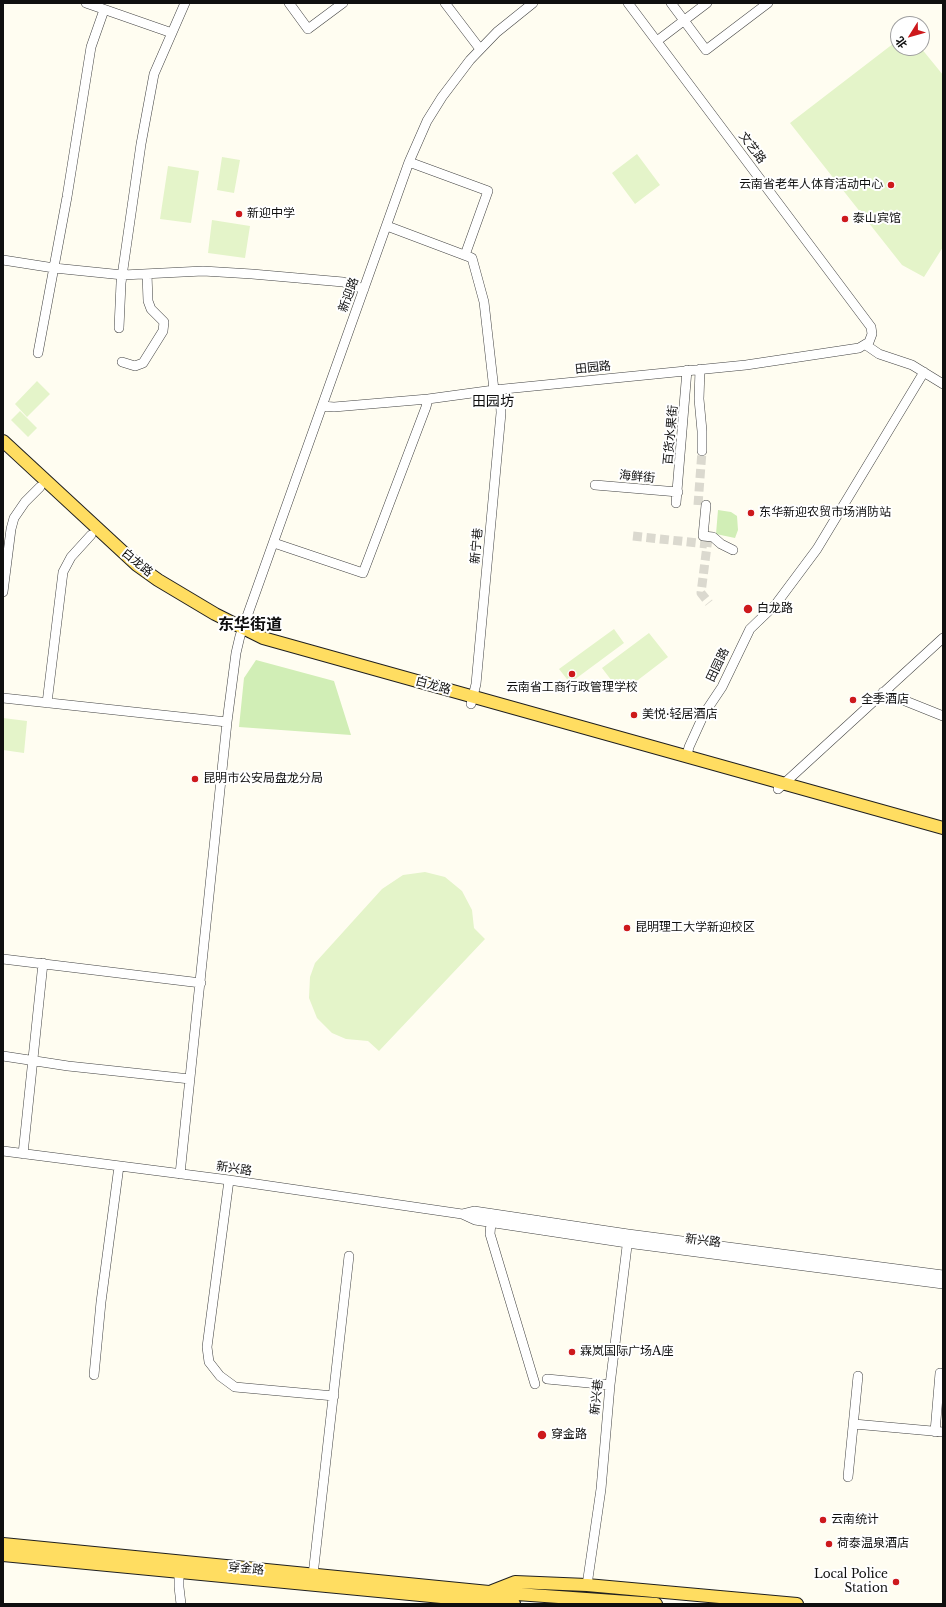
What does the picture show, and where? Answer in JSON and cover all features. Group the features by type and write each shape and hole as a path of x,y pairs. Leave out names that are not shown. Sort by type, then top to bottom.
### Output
{"main road":[{"name":"白龙路","path":"3,441 137,565 242,633"},
{"name":"白龙路","path":"3,452 132,572 154,587 242,633 472,700 781,786 943,828"},
{"name":"白龙路","path":"472,700 687,755 943,836"},
{"name":"穿金路","path":"3,1544 313,1575 489,1599 514,1604"},
{"name":"穿金路","path":"3,1555 489,1599 656,1604"},
{"path":"489,1599 514,1582 587,1585 797,1604"}],"street":[{"path":"86,3 172,33"},
{"path":"119,328 123,275 141,144 154,74 185,3"},
{"path":"289,3 308,29 343,3"},
{"path":"445,3 480,49"},
{"name":"新迎路","path":"180,1174 227,722 236,653 242,633 253,597 274,543 409,162 427,121 442,97 480,49 533,3"},
{"name":"文艺路","path":"628,3 871,327 872,334 866,345"},
{"path":"671,3 706,50 768,3"},
{"path":"657,40 706,3"},
{"path":"38,353 54,268 91,47 104,10"},
{"path":"387,226 465,255 488,192 409,162"},
{"name":"新宁巷","path":"465,255 472,258 484,302 501,413 476,684 472,700"},
{"path":"3,260 54,268 123,275 148,274 165,271 245,273 343,282 364,289"},
{"path":"122,362 135,366 143,363 163,331 164,322 152,309 148,301 148,274"},
{"path":"866,345 879,354 912,365 943,384"},
{"name":"田园路","path":"322,406 334,407 428,399 497,389 746,365 859,348 866,345"},
{"path":"700,369 699,399 702,451"},
{"name":"百货水果街","path":"676,503 688,370"},
{"name":"田园路","path":"687,755 689,747 704,714 722,687 750,629 776,604 817,549 924,372"},
{"path":"274,543 363,573 428,399"},
{"name":"海鲜街","path":"595,485 678,492"},
{"path":"3,592 11,529 14,518 25,502 40,487"},
{"path":"706,505 703,536 714,537 721,544 733,550"},
{"path":"47,703 63,572 71,557 91,535"},
{"path":"781,786 943,638"},
{"path":"883,692 943,716"},
{"path":"3,698 227,722"},
{"path":"3,959 201,983"},
{"path":"23,1154 43,963"},
{"path":"3,1056 190,1079"},
{"name":"新兴路","path":"3,1151 229,1180 462,1214 475,1220 943,1275"},
{"path":"94,1375 101,1302 119,1166"},
{"path":"229,1180 207,1347 209,1362 220,1376 235,1387 334,1396"},
{"name":"新兴路","path":"462,1214 474,1211 627,1239 943,1284"},
{"path":"491,1222 490,1234 535,1384"},
{"name":"新兴巷","path":"587,1585 601,1489 610,1385 627,1239"},
{"path":"313,1575 349,1256"},
{"path":"854,1424 936,1432 940,1373"},
{"path":"848,1477 858,1376"},
{"path":"546,1379 610,1385"},
{"path":"179,1572 181,1604"}],"green space":[{"name":"云南省老年人体育活动中心","path":"890,46 890,56 928,56 943,75 943,247 924,277 902,265 790,123"},
{"path":"637,154 660,185 635,204 612,173"},
{"path":"222,157 240,160 234,193 217,190"},
{"path":"168,166 199,171 191,223 160,219"},
{"path":"212,220 250,226 245,258 208,253"},
{"path":"37,381 50,394 27,417 15,404"},
{"path":"20,411 37,428 28,437 11,420"},
{"path":"718,510 731,512 737,516 738,530 735,538 716,534"},
{"path":"614,629 624,643 570,683 559,669"},
{"path":"649,633 668,657 621,693 602,668"},
{"path":"256,660 334,681 351,735 239,727 244,678"},
{"path":"3,718 27,721 24,753 3,750"},
{"path":"425,872 445,877 462,891 472,910 474,928 485,939 379,1051 368,1041 346,1039 332,1033 317,1018 309,998 310,977 315,963 382,889 403,875"}],"tunnel":[{"path":"698,505 702,451"},
{"path":"633,536 707,544"},
{"path":"708,538 701,593 709,603"}],"place":[{"name":"云南省老年人体育活动中心","path":"891,185"},
{"name":"新迎中学","path":"239,214"},
{"name":"泰山宾馆","path":"845,219"},
{"name":"东华新迎农贸市场消防站","path":"751,513"},
{"name":"白龙路","path":"748,609"},
{"name":"云南省工商行政管理学校","path":"572,674"},
{"name":"全季酒店","path":"853,700"},
{"name":"美悦·轻居酒店","path":"634,715"},
{"name":"昆明市公安局盘龙分局","path":"195,779"},
{"name":"昆明理工大学新迎校区","path":"627,928"},
{"name":"霖岚国际广场A座","path":"572,1352"},
{"name":"穿金路","path":"542,1435"},
{"name":"云南统计","path":"823,1520"},
{"name":"荷泰温泉酒店","path":"829,1544"},
{"name":"Local Police Station","path":"896,1582"}],"district":[{"name":"田园坊","path":"493,402"},
{"name":"东华街道","path":"250,625"}]}
